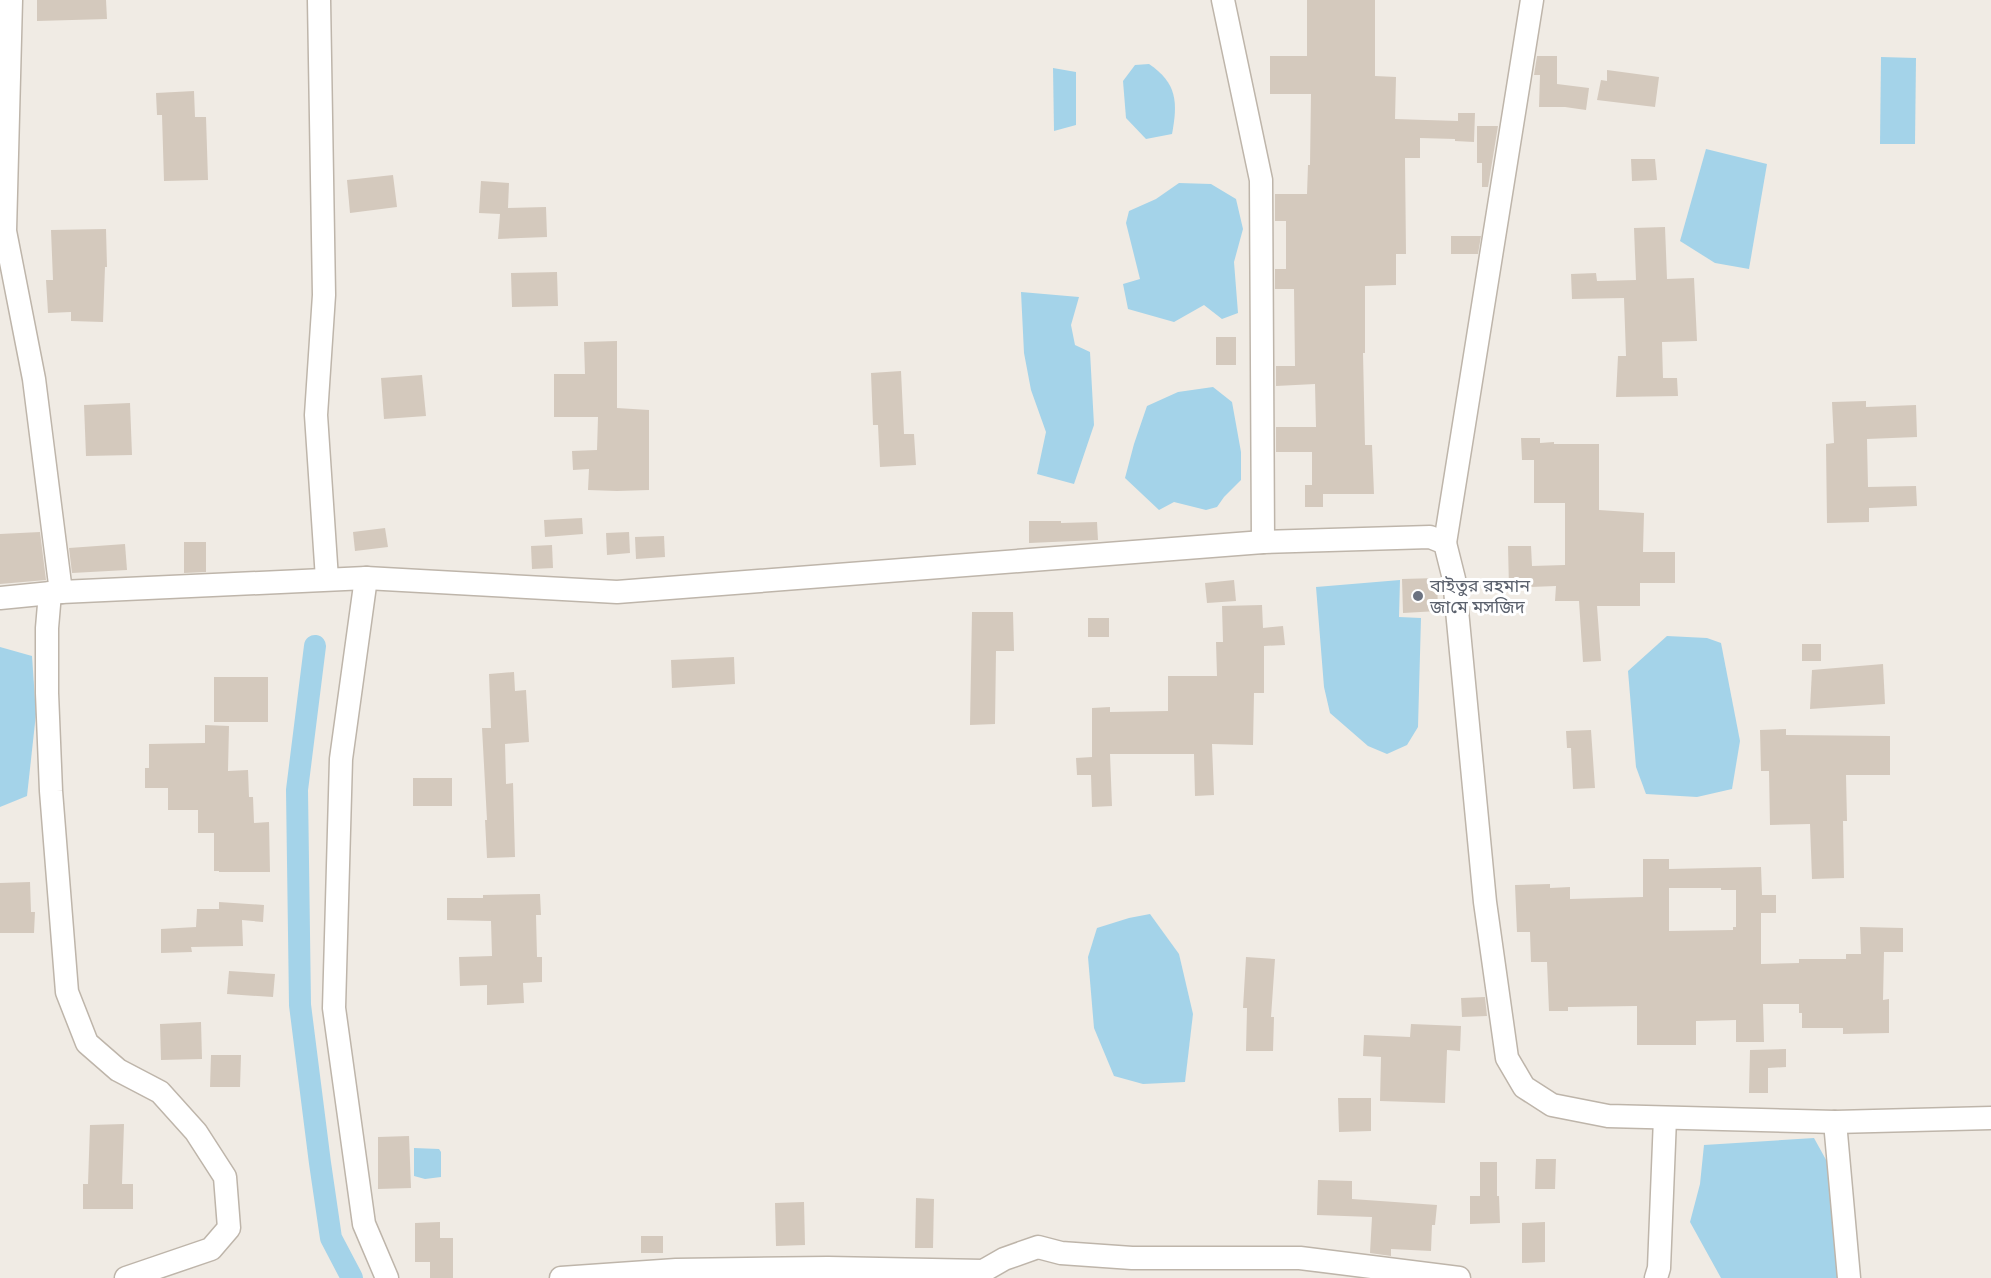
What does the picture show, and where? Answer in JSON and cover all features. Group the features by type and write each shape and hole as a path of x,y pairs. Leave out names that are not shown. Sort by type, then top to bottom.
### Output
{"street":[{"path":"10,0 5,231 34,379 56,593 47,628 47,693 51,791 67,992 87,1043 118,1070 160,1092 196,1132 225,1177 229,1228 211,1249 126,1278"},
{"path":"320,0 324,295 316,415 327,579"},
{"path":"1223,0 1261,180 1263,543"},
{"path":"1532,0 1445,543 1454,579 1485,902 1507,1058 1524,1087 1552,1105 1608,1116 1835,1122 1991,1118"},
{"path":"0,598 56,593 366,578 617,592 1263,543 1430,537 1445,543"},
{"path":"366,578 341,759 334,1008 364,1224 387,1278"},
{"path":"1656,1278 1659,1268 1665,1118"},
{"path":"1835,1122 1849,1278"},
{"path":"561,1278 676,1270 828,1268 983,1271 1004,1259 1038,1247 1061,1253 1132,1258 1300,1258 1459,1278"}],"water":[{"path":"1881,57 1916,58 1915,144 1880,144"},
{"path":"1149,64 1165,78 1170,86 1175,112 1172,134 1146,139 1126,118 1123,81 1135,65"},
{"path":"1053,68 1076,72 1076,125 1054,131"},
{"path":"1706,149 1767,164 1749,269 1715,263 1680,241"},
{"path":"1179,183 1211,184 1236,199 1243,229 1234,262 1238,313 1222,319 1204,305 1174,322 1128,309 1123,284 1140,279 1126,223 1129,211 1156,199"},
{"path":"1021,292 1079,297 1071,325 1075,345 1090,352 1094,425 1074,484 1037,474 1046,432 1031,390 1024,353"},
{"path":"1213,387 1232,402 1241,452 1241,480 1217,507 1206,510 1174,502 1159,510 1125,478 1147,406 1178,392"},
{"path":"1400,580 1399,617 1421,618 1418,727 1407,745 1387,754 1368,746 1330,713 1324,687 1316,587"},
{"path":"1667,636 1707,638 1721,643 1740,741 1732,789 1697,797 1646,794 1636,767 1628,671"},
{"path":"0,647 32,656 36,714 27,796 0,807"},
{"path":"1150,914 1179,954 1193,1014 1185,1082 1143,1084 1114,1076 1094,1028 1088,957 1097,928"},
{"path":"1814,1138 1830,1167 1838,1278 1721,1278 1690,1222 1700,1184 1704,1145"},
{"path":"414,1148 439,1149 441,1177 425,1179 414,1176"}],"building":[{"path":"37,0 106,0 107,19 37,21"},
{"path":"1307,0 1375,0 1375,76 1396,77 1395,119 1458,121 1458,113 1475,113 1474,142 1420,138 1420,158 1405,158 1406,254 1396,254 1396,285 1365,286 1365,353 1363,353 1365,445 1372,445 1374,494 1323,494 1323,507 1305,507 1305,485 1312,485 1312,452 1276,452 1276,427 1316,427 1315,384 1276,386 1276,366 1295,366 1294,289 1275,289 1275,269 1286,269 1286,221 1275,221 1275,194 1307,194 1308,165 1310,165 1311,94 1270,94 1270,56 1307,56"},
{"path":"1537,56 1557,56 1557,84 1589,88 1586,110 1539,107 1540,75 1534,75"},
{"path":"1607,70 1659,77 1655,107 1597,100 1601,80 1607,81"},
{"path":"194,91 195,117 206,117 208,180 164,181 162,115 157,115 156,93"},
{"path":"1477,126 1498,126 1488,187 1482,187 1482,163 1477,163"},
{"path":"1631,159 1655,159 1657,180 1632,181"},
{"path":"393,175 397,207 350,213 347,180"},
{"path":"481,181 509,183 508,208 546,207 547,237 498,239 500,214 479,213"},
{"path":"1665,227 1667,279 1694,278 1697,341 1662,342 1663,378 1677,378 1678,396 1616,397 1618,356 1626,356 1624,298 1572,299 1571,274 1596,273 1597,281 1636,280 1634,228"},
{"path":"106,229 107,267 105,267 103,322 71,321 71,312 48,313 46,280 53,280 51,230"},
{"path":"1451,236 1481,236 1478,254 1451,254"},
{"path":"557,272 558,306 512,307 511,273"},
{"path":"1216,337 1236,337 1236,365 1216,365"},
{"path":"617,341 617,408 649,410 649,490 588,490 589,469 573,470 572,451 597,450 598,417 554,417 554,374 585,374 584,342"},
{"path":"901,371 904,434 914,434 916,465 880,467 878,425 873,425 871,373"},
{"path":"422,375 426,416 384,419 381,378"},
{"path":"1866,401 1866,407 1916,405 1917,437 1867,439 1868,487 1916,486 1917,506 1869,508 1869,522 1827,523 1826,444 1834,443 1832,402"},
{"path":"130,403 132,455 86,456 84,405"},
{"path":"1521,438 1540,438 1540,443 1599,444 1599,510 1644,513 1643,552 1675,552 1675,583 1640,583 1640,606 1597,606 1601,661 1583,662 1579,601 1555,601 1556,586 1509,588 1508,546 1531,546 1532,566 1565,565 1565,503 1534,503 1534,460 1522,460"},
{"path":"582,518 583,534 545,537 544,520"},
{"path":"1029,521 1097,522 1098,540 1029,543"},
{"path":"385,528 388,547 355,551 353,532"},
{"path":"40,532 46,580 0,584 0,534"},
{"path":"629,532 630,553 607,555 606,533"},
{"path":"664,536 665,557 636,559 635,537"},
{"path":"184,542 206,542 206,572 184,573"},
{"path":"125,544 127,570 72,573 69,548"},
{"path":"552,545 553,568 532,569 531,546"},
{"path":"1437,578 1438,611 1403,613 1402,579"},
{"path":"1234,580 1236,601 1207,603 1205,583"},
{"path":"1262,605 1263,628 1283,626 1285,645 1264,646 1264,693 1254,693 1253,745 1212,744 1214,795 1195,796 1194,754 1110,754 1112,806 1092,807 1091,775 1077,775 1076,758 1092,757 1092,708 1110,707 1110,712 1168,711 1168,676 1217,676 1216,642 1223,642 1222,606"},
{"path":"972,612 1013,612 1014,651 996,651 995,724 970,725"},
{"path":"1088,618 1109,618 1109,637 1088,637"},
{"path":"1802,644 1821,644 1821,661 1802,661"},
{"path":"734,657 735,684 672,688 671,660"},
{"path":"1883,664 1885,704 1810,709 1812,670"},
{"path":"514,672 515,691 526,690 529,742 505,744 506,784 513,783 515,857 487,858 482,728 491,728 489,674"},
{"path":"214,677 268,677 268,722 214,722"},
{"path":"205,725 229,726 228,771 248,770 249,797 253,797 254,823 269,822 270,872 214,871 214,833 198,833 198,810 168,810 168,788 145,788 145,768 149,768 149,744 205,743"},
{"path":"1786,729 1786,735 1890,736 1890,775 1846,775 1847,821 1843,821 1844,878 1812,879 1810,824 1770,825 1769,771 1761,771 1760,730"},
{"path":"1591,730 1595,788 1573,789 1571,748 1567,748 1566,731"},
{"path":"413,778 452,778 452,806 413,806"},
{"path":"1643,859 1669,859 1669,869 1761,867 1762,895 1776,895 1776,913 1761,913 1761,964 1799,963 1799,959 1846,959 1846,954 1861,954 1860,927 1903,928 1903,952 1884,952 1883,1000 1889,999 1889,1033 1843,1034 1843,1028 1802,1028 1802,1013 1799,1013 1799,1004 1763,1004 1764,1042 1736,1042 1736,1020 1696,1021 1696,1045 1637,1045 1637,1006 1568,1007 1568,1011 1549,1011 1547,962 1531,962 1530,932 1517,932 1515,885 1550,884 1550,888 1570,887 1570,899 1643,897","holes":["1669,888 1721,888 1721,890 1736,890 1736,927 1733,927 1733,930 1669,931"]},
{"path":"30,882 31,912 35,912 34,933 0,933 0,883"},
{"path":"540,894 541,915 536,915 537,957 542,957 542,982 523,983 524,1003 487,1005 487,985 460,986 459,957 492,956 491,921 447,920 447,898"},
{"path":"219,902 264,905 263,922 242,920 243,946 191,947 192,952 161,953 161,929 196,927 197,909 219,909"},
{"path":"1246,957 1275,959 1271,1017 1274,1017 1273,1051 1246,1051 1247,1008 1243,1008"},
{"path":"229,971 275,974 273,997 227,994"},
{"path":"1485,997 1487,1016 1462,1017 1461,998"},
{"path":"201,1022 202,1059 161,1060 160,1024"},
{"path":"1411,1024 1461,1026 1460,1051 1447,1050 1445,1103 1380,1101 1381,1057 1363,1056 1364,1035 1410,1037"},
{"path":"1786,1049 1786,1067 1768,1068 1768,1093 1749,1093 1750,1050"},
{"path":"211,1055 241,1055 240,1087 210,1087"},
{"path":"1338,1098 1371,1098 1371,1131 1339,1132"},
{"path":"124,1124 122,1184 133,1184 133,1209 83,1209 83,1184 88,1184 90,1125"},
{"path":"409,1136 411,1188 378,1189 378,1137"},
{"path":"1536,1159 1556,1159 1555,1189 1535,1189"},
{"path":"1480,1162 1497,1162 1500,1223 1470,1224 1470,1196 1480,1196"},
{"path":"1318,1180 1352,1181 1352,1199 1437,1205 1435,1225 1432,1225 1431,1251 1391,1249 1391,1256 1370,1253 1372,1217 1317,1215"},
{"path":"916,1198 934,1199 933,1248 915,1248"},
{"path":"804,1202 805,1245 776,1246 775,1203"},
{"path":"440,1222 440,1238 453,1238 453,1278 430,1278 430,1262 415,1262 415,1223"},
{"path":"1545,1222 1545,1262 1522,1263 1522,1223"},
{"path":"641,1236 663,1236 663,1253 641,1253"}],"waterway":[{"path":"315,646 297,790 300,1005 331,1238 352,1278"}],"place":[{"name":"বাইতুর রহমান জা‌মে মস‌জিদ","path":"1418,596"}]}
